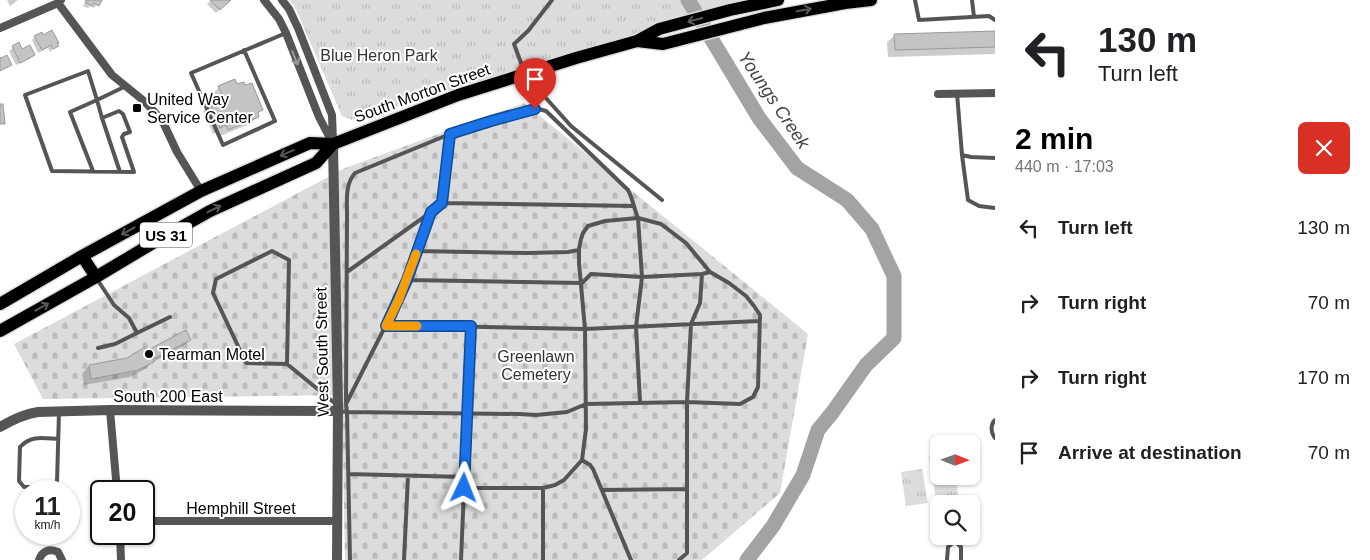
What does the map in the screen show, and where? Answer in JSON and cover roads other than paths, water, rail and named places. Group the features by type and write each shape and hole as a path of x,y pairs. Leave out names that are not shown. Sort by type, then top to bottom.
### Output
{"main road":[{"name":"South Morton Street","path":"334,144 430,105 576,58 637,41 659,29 763,1 778,0"},
{"name":"South Morton Street","path":"637,41 663,44 764,18 844,3 871,0"},
{"path":"763,1 764,18"},
{"name":"US 31","path":"0,304 82,256 201,191 310,143 334,144"},
{"name":"US 31","path":"0,331 210,211 316,163 334,144"},
{"path":"82,256 96,277"}],"street":[{"path":"264,0 279,19 286,33 319,117 334,144"},
{"path":"282,0 289,9 298,28 332,115 334,144"},
{"path":"0,28 60,2 112,75 144,101 162,120 177,152 201,191"},
{"path":"286,33 298,28"},
{"path":"303,78 315,73"},
{"path":"938,94 995,93"},
{"name":"West South Street","path":"334,144 343,408 337,560"},
{"name":"South 200 East","path":"0,427 11,420 30,413 110,410 343,408"},
{"path":"110,410 116,480"},
{"name":"Hemphill Street","path":"155,521 338,521"},
{"path":"120,545 121,560"},
{"path":"39,560 41,554 51,550 58,552 62,560"}],"lane":[{"path":"552,0 528,31 514,44 525,74 571,126 662,200"},
{"path":"915,0 919,20 989,16 995,20"},
{"path":"972,0 974,17"},
{"path":"244,50 275,121 223,145 191,73 244,50 286,33"},
{"path":"102,118 119,111 123,114 130,132 122,137 134,172 120,172 93,171 52,171 25,95 88,72 102,118 120,172"},
{"path":"93,171 70,112 126,86"},
{"path":"957,93 968,200 979,206 995,208"},
{"path":"350,560 348,474 343,408 347,272 347,189 350,178 355,173 450,134 491,121 535,109 543,109 553,117 628,190 632,198 638,218 642,276 636,327 640,402"},
{"path":"442,203 450,134"},
{"path":"962,156 995,158"},
{"path":"347,272 442,203 633,206"},
{"path":"343,408 386,326 407,280 431,212"},
{"path":"287,364 289,260 272,251 216,279 214,293 246,363 287,364 343,408 536,415 567,412 586,404 640,402 740,404 753,397 758,386 760,315 746,296 710,272 686,243 661,224 638,218 606,221 588,226 583,233 579,250 585,329 586,404 586,429 582,460 564,480 543,488 464,488"},
{"path":"417,251 568,252 579,250"},
{"path":"407,280 582,282 592,274 642,276 702,274 710,272"},
{"path":"679,560 687,553 688,402 691,324 700,303 702,274"},
{"path":"96,277 114,305 129,318 137,333"},
{"path":"98,348 115,344 170,317"},
{"path":"386,326 585,329 759,321"},
{"path":"461,560 471,326"},
{"path":"58,439 32,438 25,441 20,447 19,481 24,487 52,487 57,482 59,412"},
{"path":"995,420 991,425 995,438"},
{"path":"582,460 593,469 631,560"},
{"path":"348,474 464,477"},
{"path":"404,560 408,476"},
{"path":"543,488 543,560"},
{"path":"602,490 687,489"},
{"path":"947,560 948,547 953,543 957,543 961,547 961,560"}],"waterway":[{"name":"Youngs Creek","path":"688,0 759,118 797,168 847,200 872,229 894,276 894,338 866,365 818,430 803,475 773,526 747,560"}],"place":[{"name":"United Way Service Center","path":"137,108"},
{"name":"Tearman Motel","path":"149,354"}],"park label":[{"name":"Blue Heron Park","path":"379,55"},
{"name":"Greenlawn Cemetery","path":"536,365"}]}
